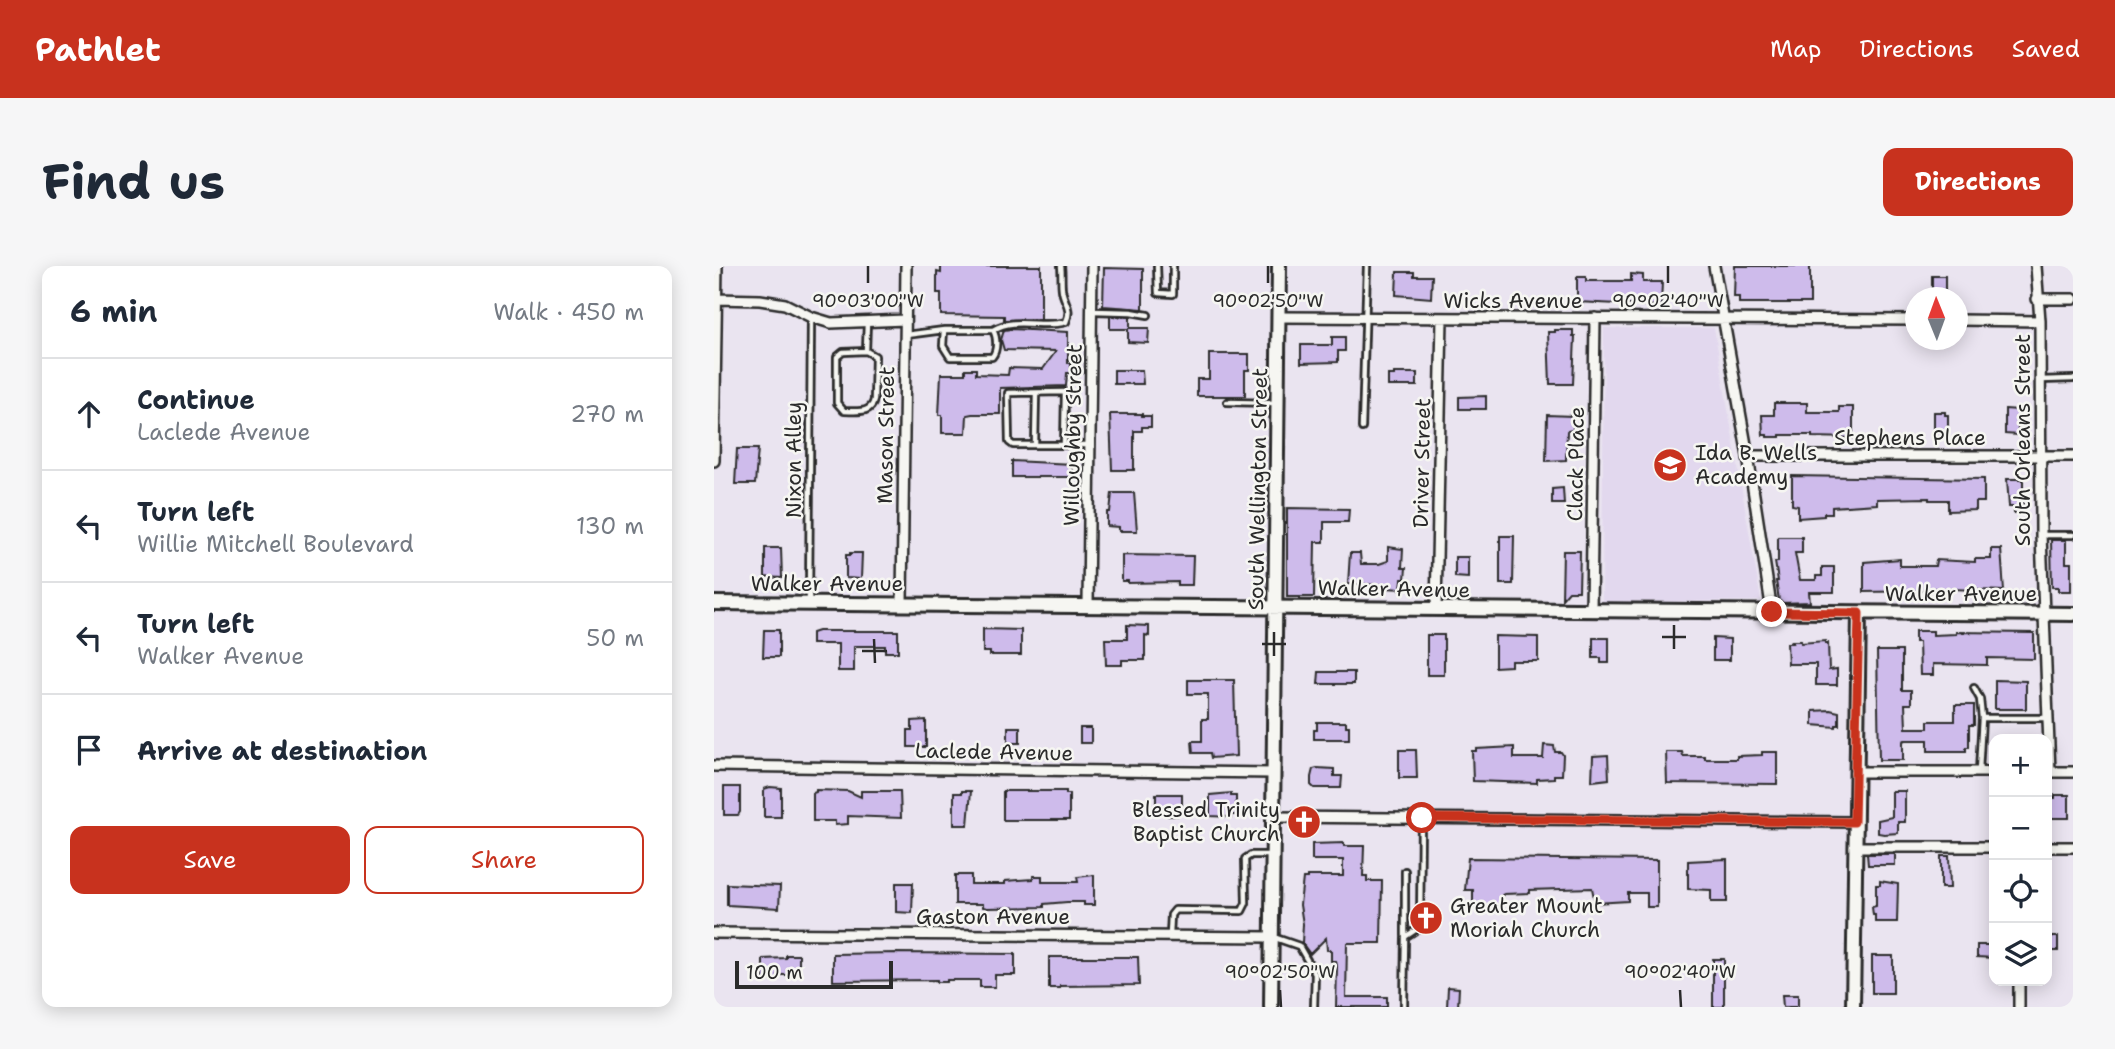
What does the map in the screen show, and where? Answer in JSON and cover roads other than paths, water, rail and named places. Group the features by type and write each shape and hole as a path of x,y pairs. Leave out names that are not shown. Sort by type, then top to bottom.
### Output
{"street":[{"path":"714,461 717,266"},
{"name":"Mason Street","path":"902,603 906,266"},
{"name":"Willoughby Street","path":"1088,605 1092,266"},
{"name":"South Wellington Street","path":"1271,1007 1279,266"},
{"path":"1714,266 1748,456 1772,612"},
{"name":"South Orleans Street","path":"2036,266 2040,321 2041,535 2048,734"},
{"path":"2037,299 2073,299"},
{"path":"715,304 760,300 785,304 831,323 905,320"},
{"name":"Wicks Avenue","path":"1279,317 1905,320"},
{"name":"Driver Street","path":"1436,609 1442,318"},
{"name":"Clack Place","path":"1591,611 1595,318"},
{"path":"1968,320 2040,321"},
{"name":"Stephens Place","path":"1748,456 2073,456"},
{"name":"Walker Avenue","path":"714,603 2073,614"},
{"path":"1853,1007 1859,613"},
{"name":"Laclede Avenue","path":"714,766 1275,773"},
{"path":"1855,772 1989,772"},
{"path":"2052,772 2073,772"},
{"path":"1274,817 1854,822"},
{"path":"1854,847 1989,847"},
{"path":"2052,847 2073,847"},
{"name":"Gaston Avenue","path":"714,933 1272,937"},
{"path":"2019,986 2019,1007"}],"lane":[{"path":"905,335 944,330 993,330 1011,322 1066,321 1068,300 1062,291 1061,266"},
{"path":"1157,266 1158,293 1173,294 1173,266"},
{"path":"1362,428 1367,266"},
{"path":"1092,312 1148,315"},
{"name":"Nixon Alley","path":"809,602 811,317"},
{"path":"866,351 867,321"},
{"path":"944,330 943,346 950,357 992,357 996,354 996,336 993,330"},
{"path":"866,351 875,356 873,406 868,411 844,411 837,403 837,357 843,352 866,351"},
{"path":"2040,380 2073,379"},
{"path":"1064,445 1065,392 1008,393 1007,438 1013,445 1064,445 1090,445"},
{"path":"1035,445 1036,393"},
{"path":"1227,402 1278,403"},
{"path":"2041,535 2073,535"},
{"path":"1975,688 1980,699 1982,718 1979,772"},
{"path":"1982,718 2048,718"},
{"path":"1405,937 1420,927 1422,818"},
{"path":"1170,936 1171,915 1175,910 1242,911 1246,903 1245,859 1251,855 1273,855"},
{"path":"1404,1007 1405,871"},
{"path":"1272,937 1299,946 1315,974 1314,1007"}],"place":[{"name":"Ida B. Wells Academy","path":"1670,465"},
{"name":"Blessed Trinity Baptist Church","path":"1304,822"},
{"name":"Greater Mount Moriah Church","path":"1426,918"}]}
